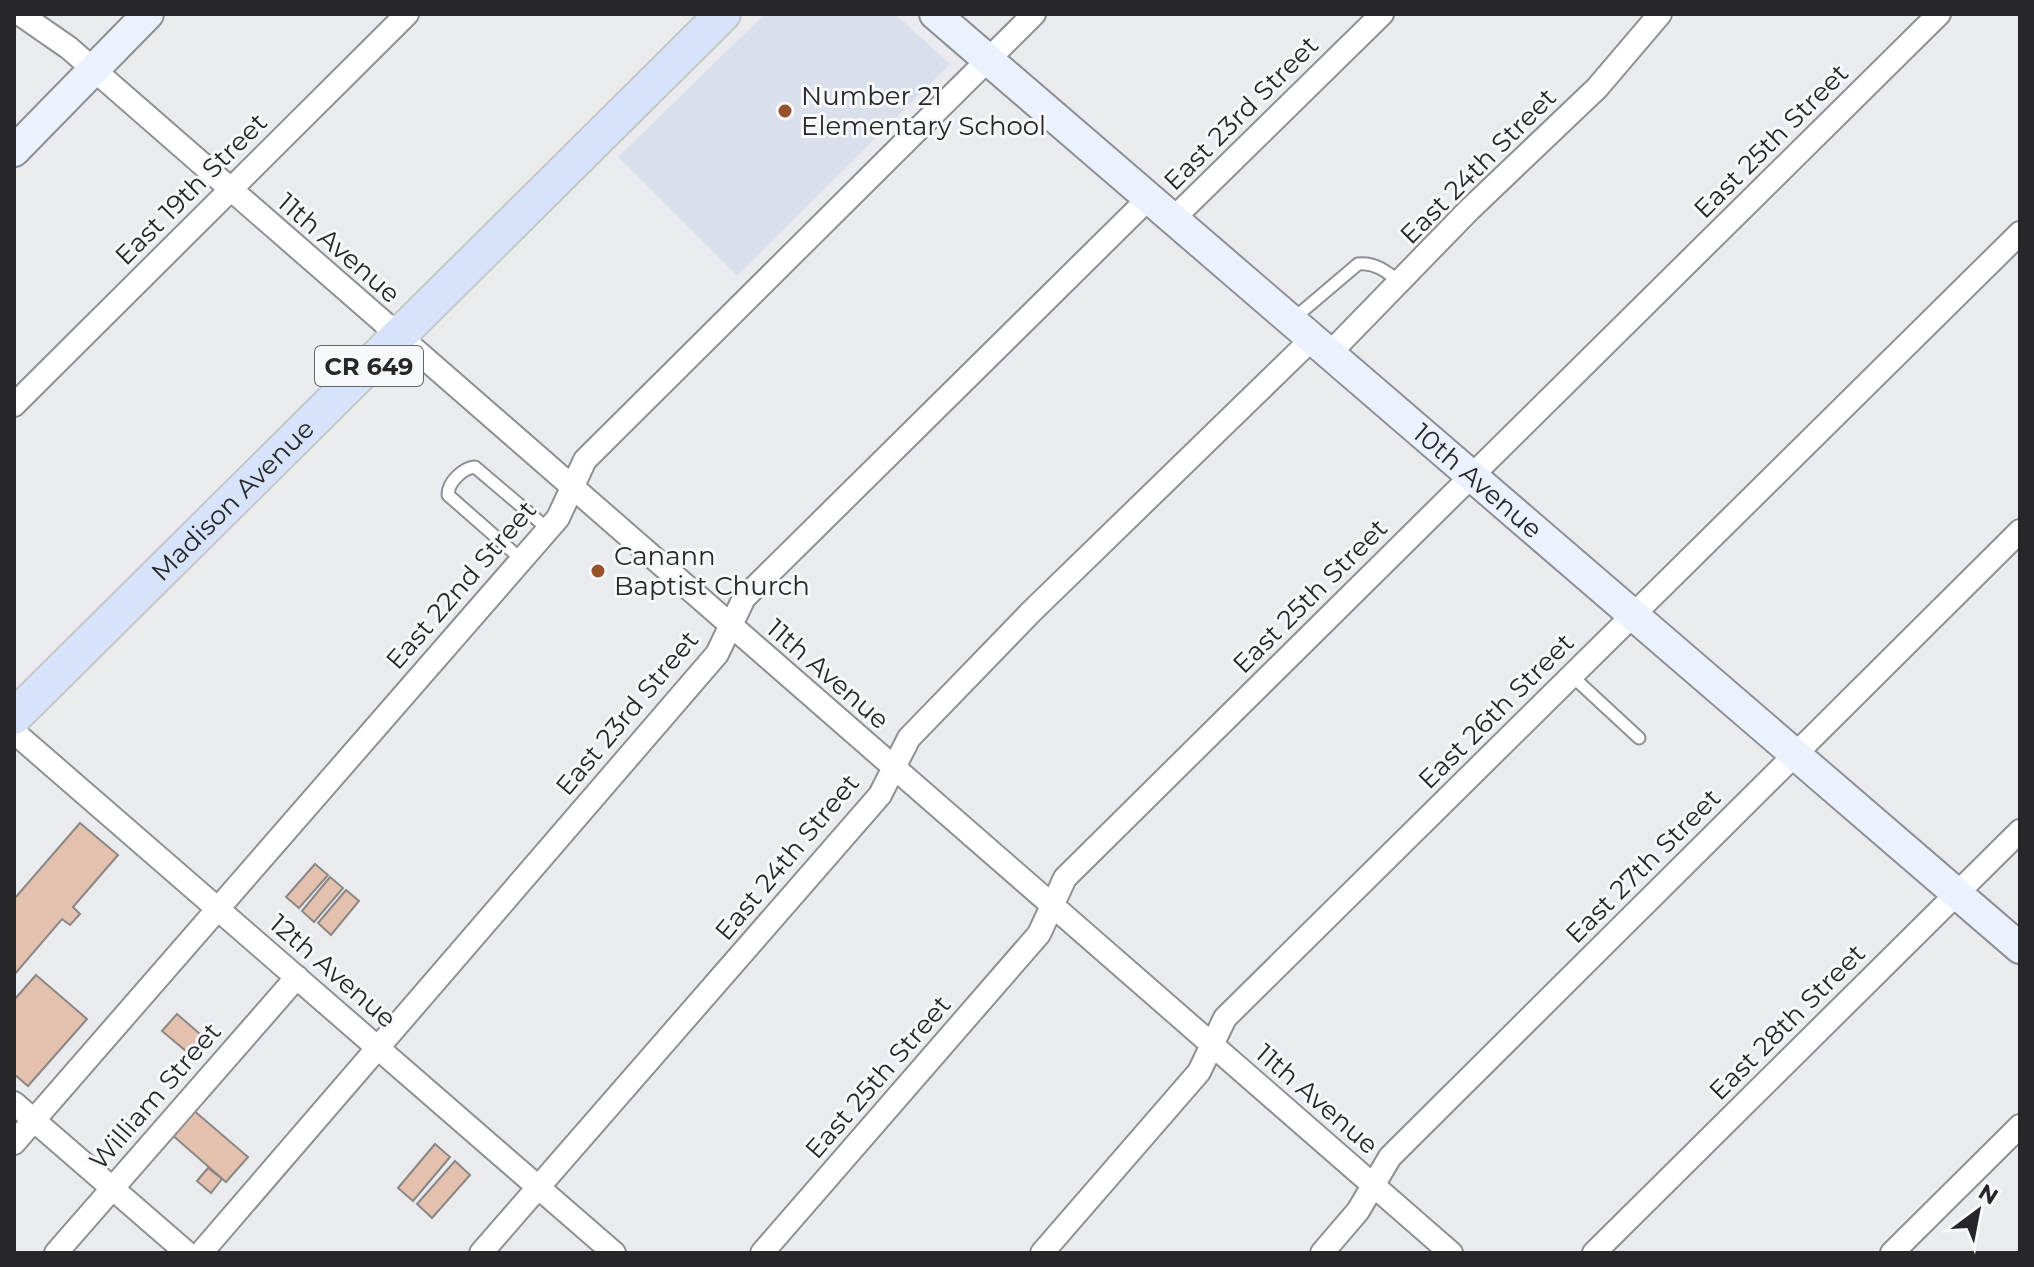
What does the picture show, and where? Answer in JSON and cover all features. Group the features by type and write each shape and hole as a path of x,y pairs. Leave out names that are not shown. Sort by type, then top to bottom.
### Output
{"main road":[{"path":"14,151 148,14"},
{"name":"Madison Avenue","path":"14,717 723,14"},
{"name":"10th Avenue","path":"935,14 2020,948"}],"street":[{"name":"11th Avenue","path":"20,14 69,48 1451,1253"},
{"name":"East 19th Street","path":"14,405 407,14"},
{"name":"East 22nd Street","path":"14,1143 558,518 585,460 1034,14"},
{"name":"East 23rd Street","path":"1173,219 1382,14"},
{"name":"East 24th Street","path":"481,1253 880,795 909,738 1032,611 1312,337 1400,282 1469,210 1597,88 1660,14"},
{"name":"East 25th Street","path":"762,1253 1039,934 1065,878 1939,14"},
{"name":"East 23rd Street","path":"201,1253 717,654 744,598 1149,198"},
{"name":"East 26th Street","path":"1042,1253 1199,1072 1225,1018 2020,233"},
{"name":"East 27th Street","path":"1322,1253 1358,1211 1390,1157 2020,531"},
{"name":"12th Avenue","path":"14,732 614,1253"},
{"name":"East 28th Street","path":"1594,1253 2020,831"},
{"name":"William Street","path":"56,1253 297,977"},
{"path":"14,1103 187,1253"},
{"path":"1892,1253 2020,1126"}],"lane":[{"path":"1312,337 1358,264 1366,263 1384,270 1400,282"},
{"path":"521,559 448,495 451,483 470,467 475,467 548,529"},
{"path":"1572,676 1639,738"}],"shaded area":[{"name":"Number 21 Elementary School","path":"765,14 895,14 950,64 737,276 618,157"}],"building":[{"path":"80,823 118,855 73,907 80,914 70,925 62,919 14,975 14,899"},
{"path":"315,864 328,875 299,908 286,897"},
{"path":"330,877 343,888 314,922 302,911"},
{"path":"346,890 359,901 331,935 318,923"},
{"path":"36,975 87,1019 28,1086 14,1074 14,1000"},
{"path":"177,1014 207,1040 193,1057 162,1031"},
{"path":"192,1109 248,1157 226,1182 171,1134"},
{"path":"435,1144 450,1157 413,1201 398,1188"},
{"path":"455,1161 470,1175 432,1218 417,1204"},
{"path":"208,1168 222,1179 211,1193 197,1181"}],"place":[{"name":"Number 21 Elementary School","path":"785,111"},
{"name":"Canann Baptist Church","path":"598,571"}]}
